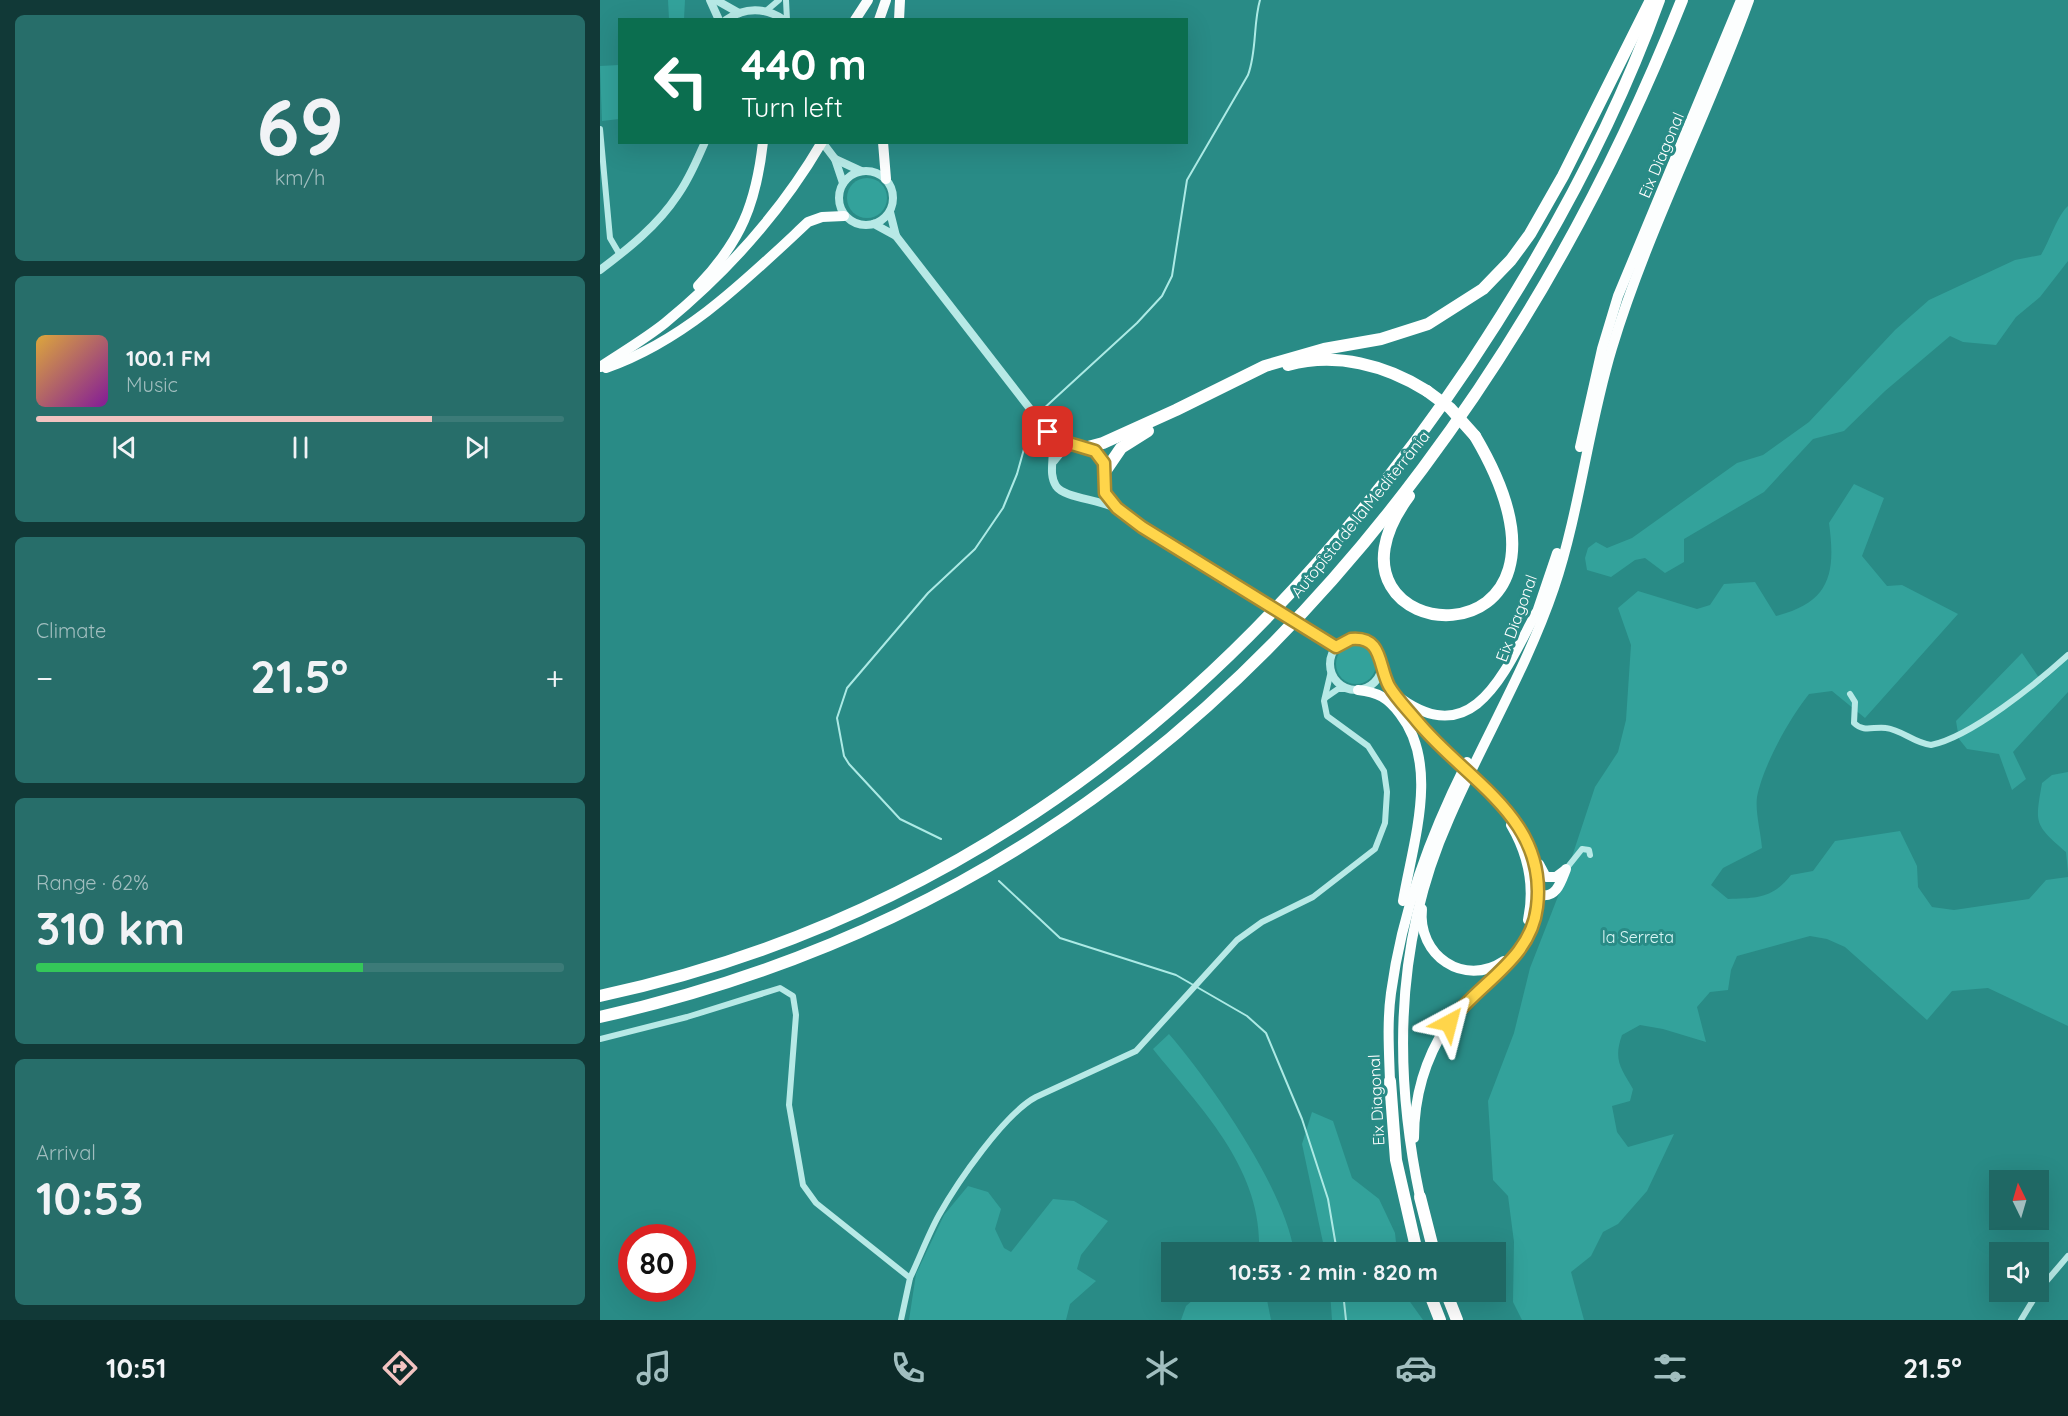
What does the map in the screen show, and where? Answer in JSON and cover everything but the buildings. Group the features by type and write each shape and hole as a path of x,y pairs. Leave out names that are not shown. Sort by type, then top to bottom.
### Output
{"highway":[{"path":"856,18 868,0"},
{"path":"880,18 886,0"},
{"path":"899,18 900,0"},
{"path":"1083,446 1103,443 1176,410 1254,370 1303,354 1381,339 1414,329 1448,313 1471,298 1511,260 1530,234 1563,176 1651,0"},
{"name":"Autopista de la Mediterrània","path":"600,996 680,976 760,951 862,909 929,876 993,840 1074,788 1148,730 1214,671 1258,628 1340,537 1412,445 1474,357 1521,284 1571,195 1623,88 1659,0"},
{"name":"Autopista de la Mediterrània","path":"600,1017 663,1002 743,978 872,927 940,894 1005,857 1068,816 1127,773 1239,676 1340,568 1399,497 1475,392 1554,267 1623,136 1682,0"},
{"name":"Eix Diagonal","path":"1415,1242 1396,1160 1390,1081 1390,994 1408,905 1425,854 1450,796 1510,681 1538,610 1563,532 1588,405 1618,296 1741,0"},
{"name":"Eix Diagonal","path":"1431,1242 1409,1145 1403,1091 1403,1011 1411,933 1433,859 1448,820 1521,668 1554,589 1612,348 1638,272 1749,0"},
{"path":"600,368 680,304 717,266 743,226 758,176 763,144"},
{"path":"600,368 664,324 719,275 774,213 821,144"},
{"path":"883,144 886,179"},
{"path":"600,368 658,345 714,307 808,222 822,217 844,216"},
{"path":"1104,476 1116,453 1136,437 1262,373 1295,363 1333,360 1360,363 1402,376 1427,390 1450,408 1475,436 1494,468 1508,514 1511,546 1507,573 1496,595 1478,610 1451,617 1429,615 1409,605 1394,589 1385,568 1383,554 1387,534 1396,514 1456,433 1510,351 1532,315 1554,267"},
{"path":"1354,689 1394,698 1416,710 1432,715 1450,716 1467,710 1480,702 1498,680 1538,610"},
{"path":"1382,665 1394,698 1416,738 1422,767 1420,800 1390,994"},
{"path":"1394,698 1508,811 1522,838 1532,865 1538,893 1532,930"},
{"path":"1433,859 1421,913 1425,940 1437,957 1454,968 1468,971 1485,970 1500,964 1510,956 1518,946 1527,926 1531,890 1522,838"},
{"path":"1522,838 1537,855 1544,875 1556,877 1566,869"},
{"path":"1420,1197 1414,1153 1414,1120 1427,1064 1440,1037 1457,1011 1512,960 1555,892 1566,869"},
{"path":"1538,893 1547,896 1555,892"},
{"path":"1433,1302 1440,1320"},
{"path":"1450,1302 1457,1320"}],"street":[{"path":"710,0 718,18"},
{"path":"716,0 739,13"},
{"path":"766,10 779,0"},
{"path":"785,18 786,0"},
{"path":"730,18 752,9 766,10 781,18"},
{"path":"600,129 603,201 610,238 620,255"},
{"path":"600,270 620,255 658,219 678,195 704,144"},
{"path":"824,144 835,159 843,183"},
{"path":"835,159 861,171 874,172 886,179 893,199 890,212 896,236"},
{"path":"861,171 853,174 843,183 838,199 844,216 859,225 874,224 896,236 1048,432 1053,444 1053,479 1060,490 1071,496 1084,497 1117,508 1176,549 1336,647"},
{"path":"874,224 890,212"},
{"path":"1048,432 1083,446 1101,457 1105,493 1117,508"},
{"path":"1054,461 1062,451 1083,446"},
{"path":"1084,497 1096,490 1104,476"},
{"path":"901,1320 910,1278 939,1214 985,1149 1020,1107 1036,1097 1136,1051 1175,1011 1207,973 1250,930 1313,897 1370,855 1380,841 1387,802 1384,771 1368,746 1328,718 1324,701 1331,671 1331,656 1336,647 1351,639 1365,640 1376,648 1382,665 1378,678 1372,685 1334,691 1324,701"},
{"path":"1850,694 1855,702 1854,723 1859,727 1868,730 1887,728 1923,744 1939,743 1959,734 2023,694 2068,655"},
{"path":"1331,671 1338,682 1354,689"},
{"path":"1566,869 1582,849 1588,850 1590,855"},
{"path":"600,1039 687,1017 780,988 793,996 796,1015 789,1105 803,1185 816,1203 910,1278"},
{"path":"2049,1278 2068,1256"},
{"path":"2021,1320 2032,1302"}],"green space":[{"path":"668,0 685,0 684,18 669,18"},
{"path":"618,65 618,119 602,121 600,66"},
{"path":"867,178 875,179 881,184 886,190 886,206 881,212 875,217 867,218 859,217 853,212 848,206 847,198 848,190 853,184 859,179"},
{"path":"2068,206 2068,261 2040,297 2016,317 1996,345 1963,342 1950,336 1885,391 1844,431 1813,439 1764,492 1684,539 1684,562 1665,573 1645,558 1635,560 1611,577 1587,570 1585,558 1588,548 1596,542 1607,548 1632,538 1737,463 1763,455 1809,422 1895,330 1929,300 2015,260 2041,255 2057,222"},
{"name":"la Serreta","path":"1854,484 1884,498 1862,556 1887,586 1902,585 1958,614 1865,718 1832,691 1809,694 1778,743 1760,785 1757,797 1757,816 1762,848 1723,868 1711,885 1728,899 1763,896 1777,889 1791,875 1813,871 1835,841 1900,831 1917,866 1918,887 1932,907 1954,910 2029,899 2046,880 2068,877 2068,1026 1988,988 1952,991 1927,1020 1845,947 1827,939 1810,936 1737,956 1731,970 1728,990 1710,992 1697,1007 1706,1042 1663,1029 1640,1025 1622,1035 1618,1058 1633,1089 1630,1101 1612,1106 1617,1132 1628,1147 1674,1134 1647,1191 1618,1224 1603,1232 1591,1256 1571,1272 1584,1320 1522,1320 1513,1302 1514,1242 1508,1196 1493,1180 1488,1101 1514,1033 1530,968 1564,881 1595,787 1618,752 1626,720 1631,645 1618,608 1638,591 1697,609 1710,605 1724,584 1755,582 1776,616 1808,603 1818,594 1830,571 1829,523"},
{"path":"1356,644 1370,650 1376,664 1370,678 1356,684 1342,678 1336,664 1342,650"},
{"path":"2022,653 2042,682 2068,659 2068,692 2013,752 2026,779 2012,790 1999,754 1967,749 1959,739 1956,721"},
{"path":"2068,772 2068,873 2066,852 2042,829 2038,807 2042,783 2052,775"},
{"path":"1169,1034 1205,1080 1262,1168 1277,1198 1292,1242 1259,1242 1258,1222 1251,1194 1240,1167 1209,1118 1153,1049"},
{"path":"1312,1112 1333,1121 1352,1178 1379,1199 1395,1233 1396,1242 1323,1242 1302,1144"},
{"path":"968,1186 988,1192 1001,1209 995,1229 1004,1248 1011,1252 1053,1199 1074,1201 1108,1221 1081,1255 1077,1269 1096,1281 1070,1304 1066,1320 909,1320 916,1274 944,1215"},
{"path":"1191,1302 1267,1302 1271,1320 1181,1320 1186,1306"},
{"path":"1331,1302 1410,1302 1423,1320 1332,1320"}],"waterway":[{"path":"1041,411 1137,323 1162,296 1172,276 1187,180 1248,75 1253,57 1260,0"},
{"path":"941,839 900,819 849,764 844,756 837,718 847,688 928,593 975,549 1003,508 1017,474 1031,424"},
{"path":"999,881 1060,938 1176,975 1247,1016 1266,1033 1302,1119 1328,1199 1335,1242"},
{"path":"1344,1302 1346,1320"}],"route":[{"path":"1048,432 1065,442 1088,447 1101,457 1106,470 1103,485 1105,493 1117,508 1142,527 1336,647 1345,641 1358,638 1371,643 1380,653 1385,677 1395,695 1422,727 1483,788 1492,794 1520,826 1530,846 1538,879 1538,904 1532,930 1521,950 1468,999 1449,1023"}]}
